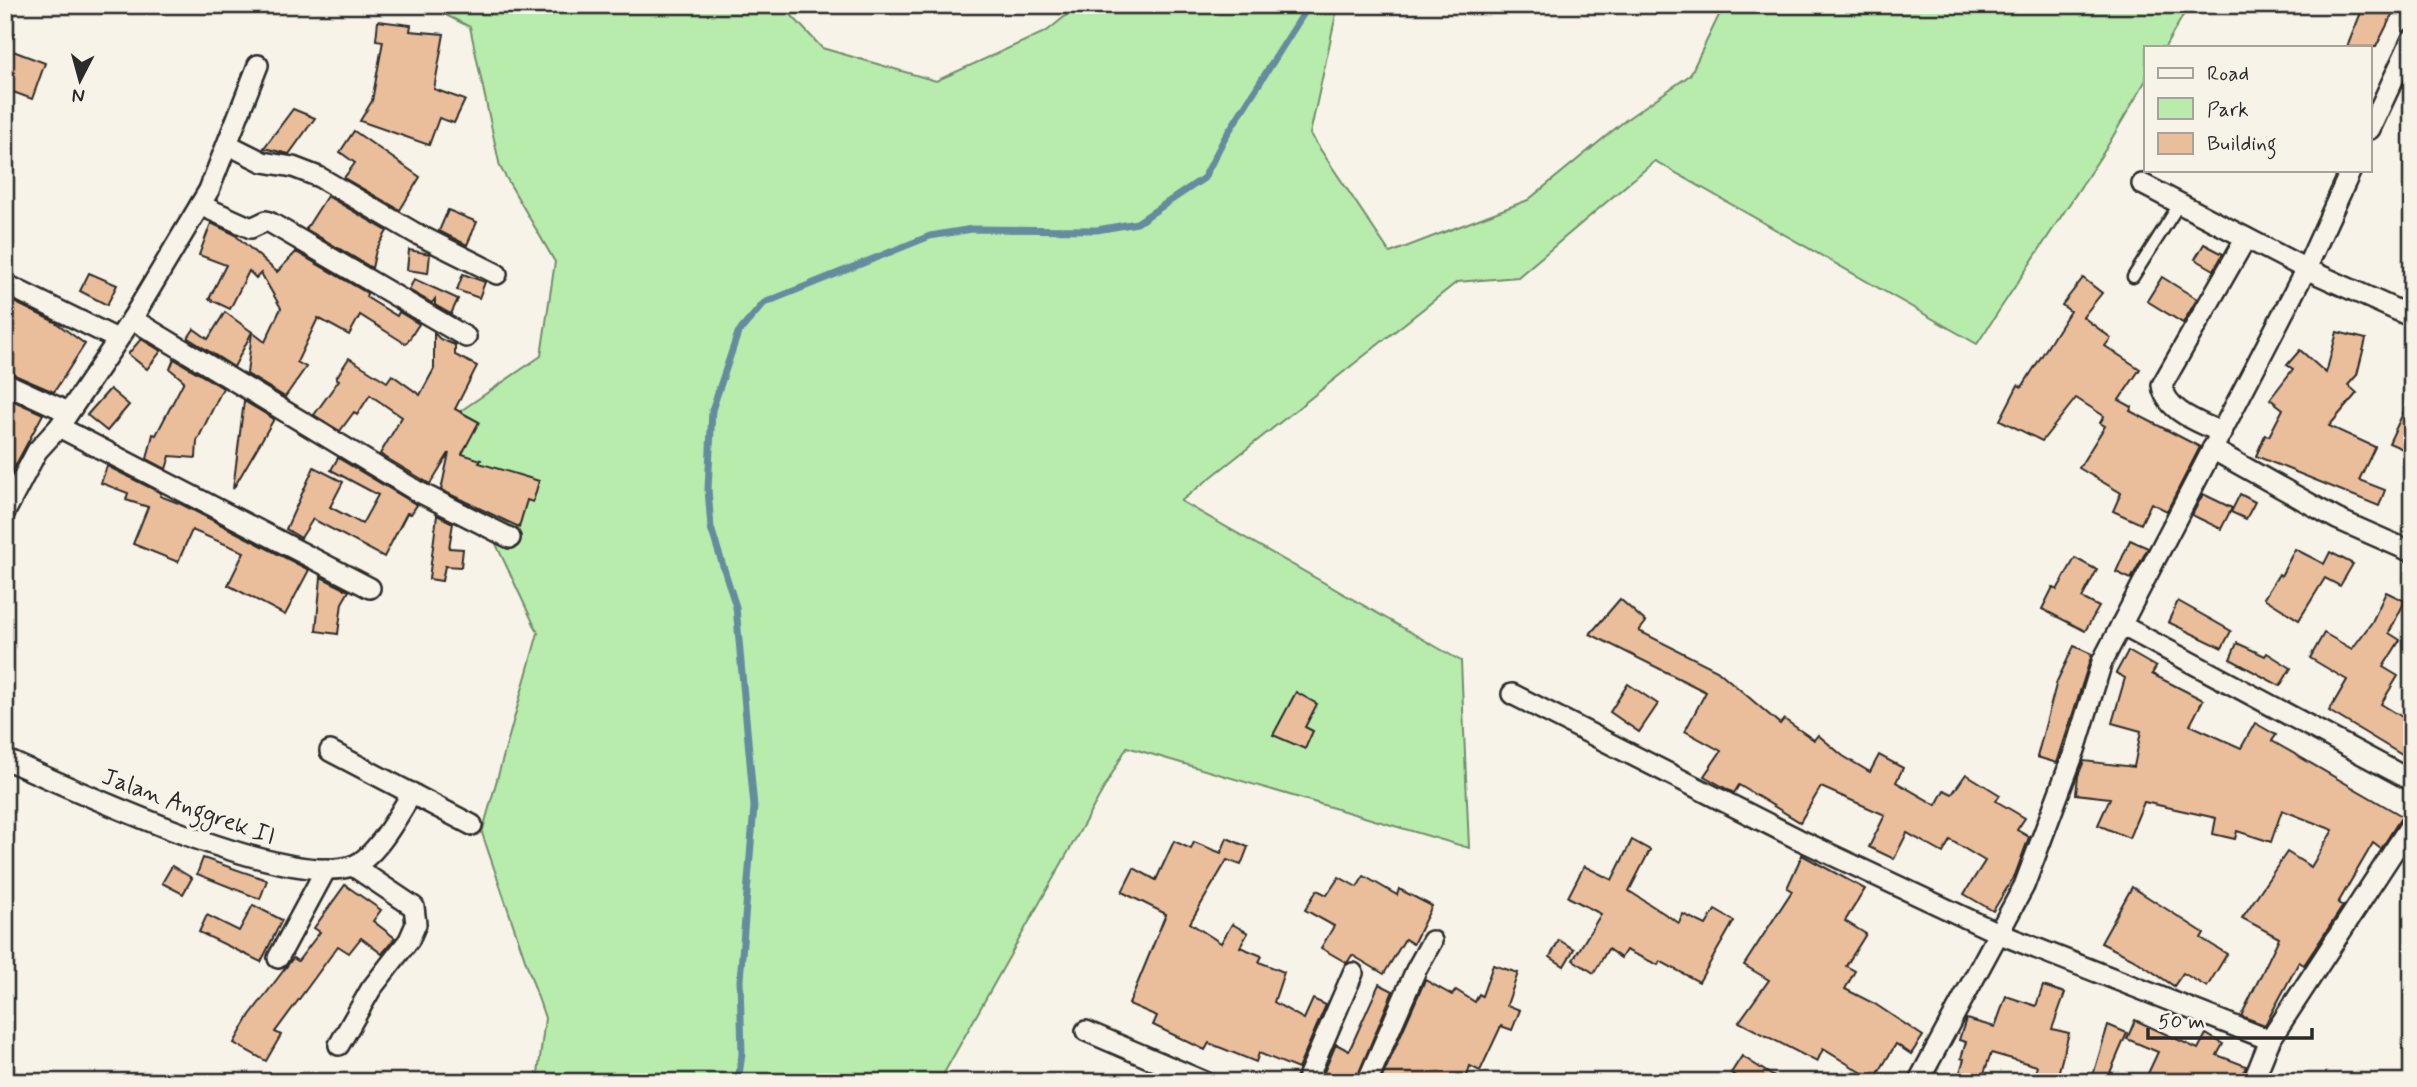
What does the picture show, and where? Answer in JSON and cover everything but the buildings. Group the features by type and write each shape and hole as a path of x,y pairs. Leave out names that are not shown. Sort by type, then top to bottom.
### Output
{"street":[{"path":"2372,121 2412,39"},
{"path":"5,512 37,451 64,419 132,319 200,205 229,145 258,65"},
{"path":"229,145 263,162 293,167 319,177 415,233 497,274"},
{"path":"1917,1082 2000,934 2041,847 2102,662 2306,269 2350,172"},
{"path":"2142,184 2306,269 2412,317"},
{"path":"200,205 251,228 266,221 271,222 466,337"},
{"path":"2246,238 2162,385 2165,397 2173,407 2217,441 2314,507 2412,552"},
{"path":"5,284 117,339"},
{"path":"132,319 415,490 510,538"},
{"path":"5,383 64,419 370,588"},
{"path":"2121,625 2412,781"},
{"path":"1511,694 1798,839 2000,934 2270,1040"},
{"path":"330,751 472,825"},
{"name":"Jalan Anggrek II","path":"5,759 82,793 230,850 289,866 326,869 353,866"},
{"path":"339,1045 371,989 409,940 416,924 414,907 353,866 383,838 412,793"},
{"path":"2253,1082 2270,1040 2412,823"},
{"path":"278,958 326,869"},
{"path":"1367,1082 1416,970 1432,941"},
{"path":"1307,1082 1353,973"},
{"path":"1086,1031 1205,1082"}],"lane":[{"path":"2133,277 2180,202"}],"green space":[{"path":"426,5 782,5 822,48 936,81 1047,31 1079,5 1338,5 1310,134 1390,253 1528,200 1627,119 1690,75 1724,5 2189,5 2166,46 2144,46 2144,83 2105,150 1977,344 1655,161 1518,277 1457,282 1181,501 1461,661 1469,848 1127,747 939,1082 537,1082 545,1018 482,833 538,633 440,425 541,356 555,262 500,167 470,27"}],"waterway":[{"path":"738,1082 742,1054 740,980 754,807 736,607 711,528 708,489 712,410 738,333 764,303 930,236 972,229 1097,230 1137,223 1204,178 1224,139 1309,5"}]}
